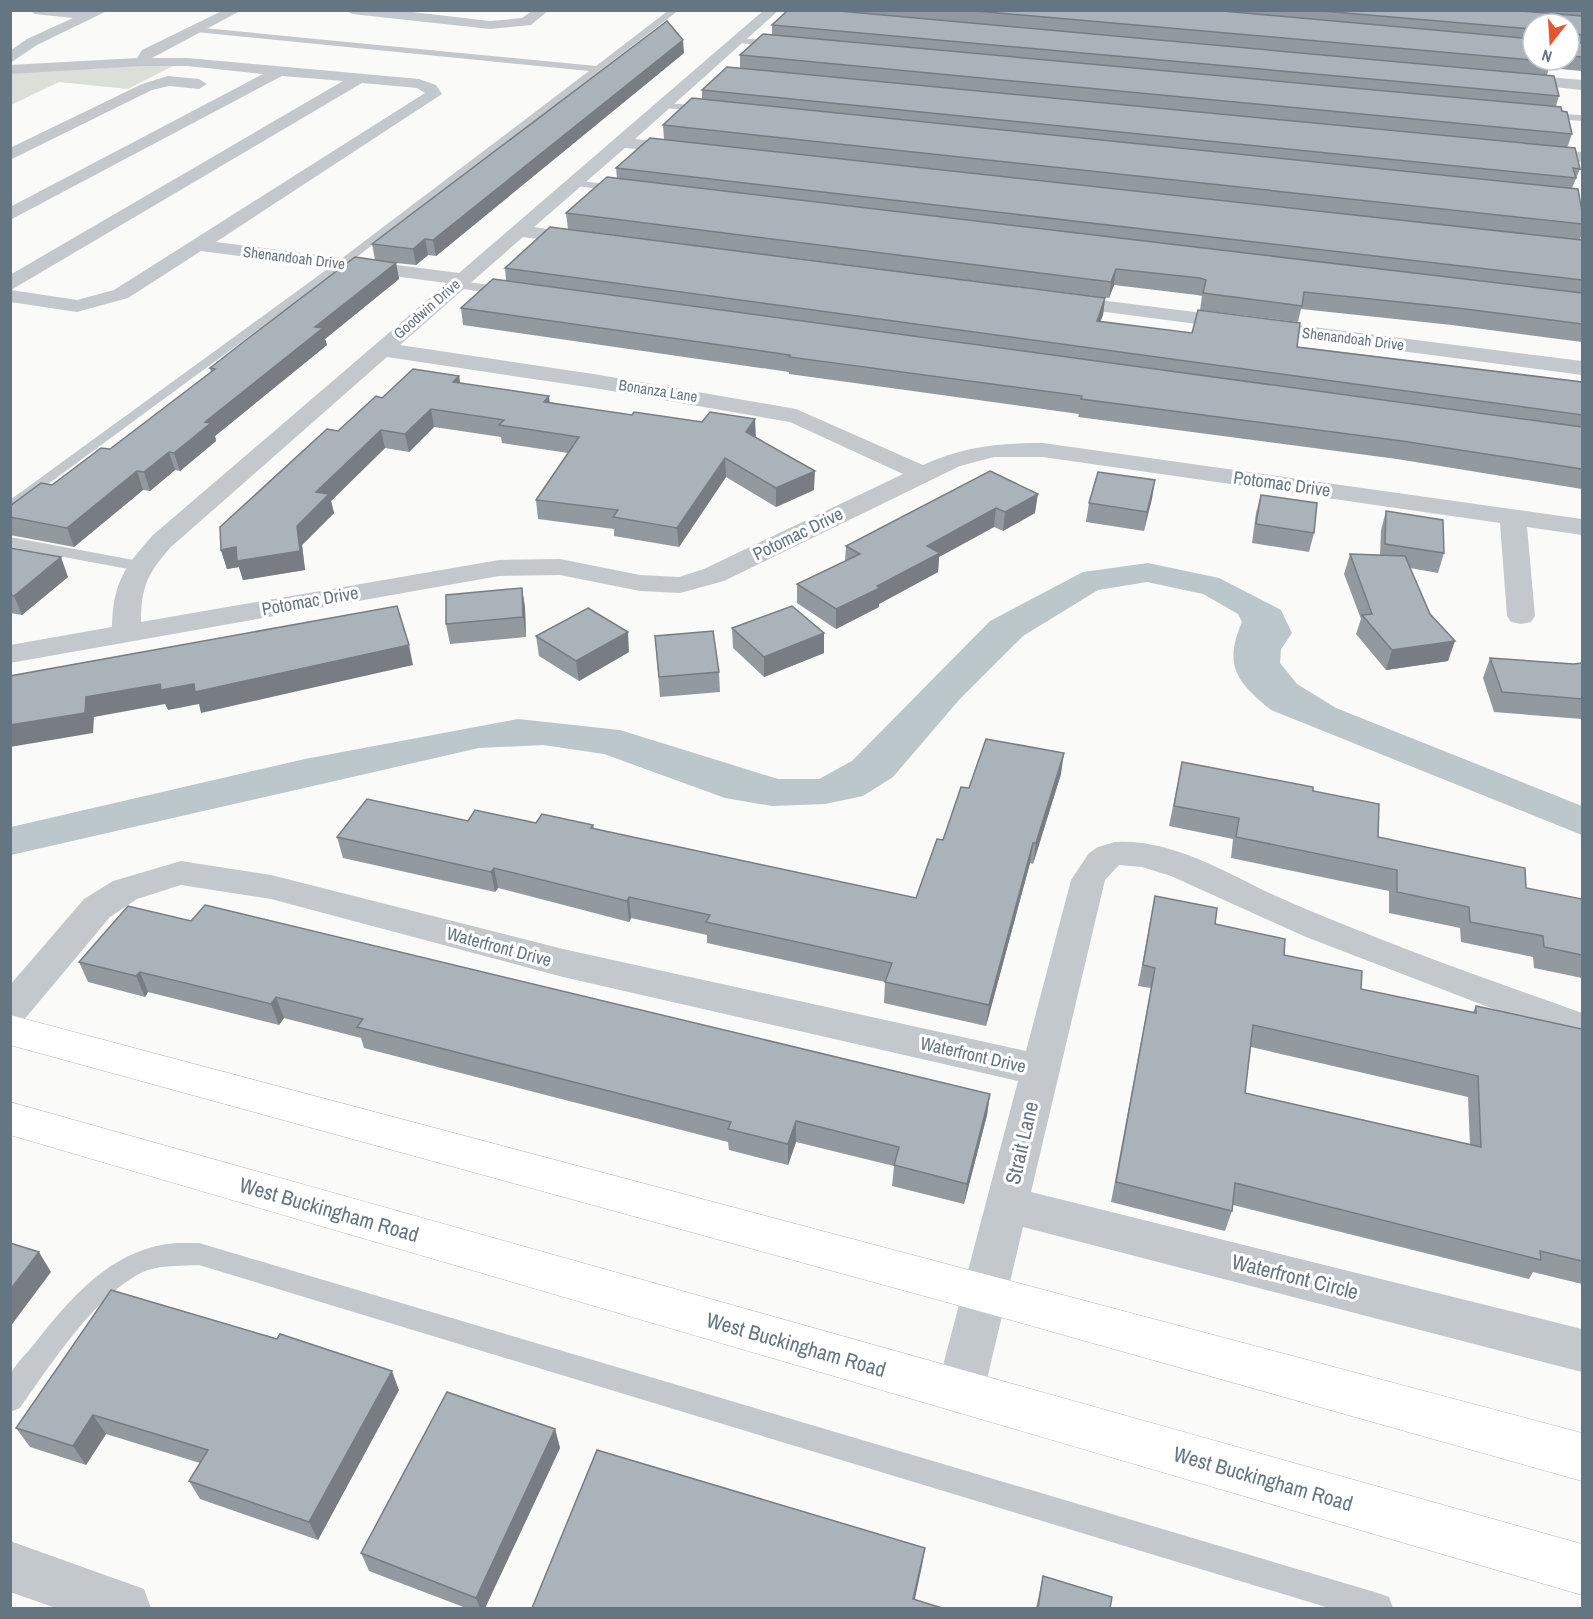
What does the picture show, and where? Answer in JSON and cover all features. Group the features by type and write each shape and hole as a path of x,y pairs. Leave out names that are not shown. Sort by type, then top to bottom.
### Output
{"main road":[{"path":"10,1030 986,1293 1582,1458"},
{"name":"West Buckingham Road","path":"10,1118 1582,1570"}],"street":[{"path":"35,10 97,13"},
{"path":"142,62 147,53 236,10"},
{"path":"352,10 499,25 526,22 543,10"},
{"name":"Goodwin Drive","path":"126,634 127,589 139,566 162,541 517,231 739,40 776,12"},
{"path":"10,59 33,42 97,13"},
{"path":"10,40 33,42"},
{"path":"10,70 142,62 281,70 419,84 431,88 434,94 121,294 99,302 76,306 10,296"},
{"path":"10,215 281,70"},
{"path":"703,71 727,74"},
{"path":"10,284 360,78"},
{"path":"1500,78 1582,85"},
{"path":"10,155 147,87 168,81 245,89"},
{"path":"621,142 709,152"},
{"path":"1515,151 1582,157"},
{"path":"517,231 611,244"},
{"name":"Shenandoah Drive","path":"198,245 458,282"},
{"name":"Shenandoah Drive","path":"1040,298 1582,368"},
{"name":"Bonanza Lane","path":"381,350 633,387 796,416 923,474"},
{"name":"Potomac Drive","path":"10,654 499,568 560,567 640,583 680,585 714,575 951,461 994,450 1043,450 1582,527"},
{"path":"1513,517 1521,616"},
{"name":"Strait Lane","path":"960,1392 1088,880 1098,862 1119,852 1189,868 1238,895 1421,970 1582,1029"},
{"name":"Waterfront Drive","path":"10,1011 97,908 125,890 181,873 271,887 563,963 1039,1070"},
{"name":"Waterfront Circle","path":"1007,1204 1582,1351"},
{"path":"10,1566 125,1608"}],"lane":[{"path":"10,508 341,264 675,10"},
{"path":"196,29 598,69"},
{"path":"739,40 787,44"},
{"path":"665,105 724,111"},
{"path":"1535,114 1582,118"},
{"path":"573,183 633,190"},
{"path":"458,282 526,294"},
{"path":"10,542 139,566"},
{"path":"10,1399 43,1354 101,1288 138,1262 170,1254 199,1254 1378,1608"}],"shaded area":[{"path":"177,64 128,89 59,82 11,105 11,72"},
{"path":"1148,563 1219,578 1281,610 1292,633 1281,649 1280,663 1297,684 1336,708 1582,806 1582,835 1271,710 1249,691 1237,672 1234,650 1242,622 1238,614 1203,594 1147,582 1098,590 1023,636 959,700 893,777 863,796 825,804 772,806 725,798 604,754 543,745 479,748 11,855 11,827 305,759 518,719 620,730 778,779 819,779 852,761 990,621 1083,572"}],"building":[{"path":"788,10 828,10 1554,76 1559,96 772,25"},
{"path":"965,10 1211,10 1521,38 1521,59"},
{"path":"1310,10 1533,12 1521,12 1521,28"},
{"path":"667,21 683,40 433,240 425,239 413,249 372,244"},
{"path":"763,34 1561,107 1562,111 1567,112 1572,134 740,55"},
{"path":"727,67 1575,148 1580,169 1573,168 1576,178 702,90"},
{"path":"692,98 1578,189 1582,224 663,125"},
{"path":"650,138 1582,240 1582,280 616,168"},
{"path":"607,177 1582,293 1582,324 1304,292 1302,306 1203,293 1206,280 1200,278 1116,269 1111,282 566,213"},
{"path":"550,227 1105,298 1097,321 1192,333 1198,310 1300,323 1297,347 1582,382 1582,415 505,268"},
{"path":"355,257 396,263 315,327 323,328 205,422 211,423 174,453 169,452 144,472 137,471 67,528 10,517 10,506 41,483 52,485 101,448 110,449 215,369 210,368"},
{"path":"493,279 1582,427 1582,469 1402,441 1081,399 1082,396 789,357 790,355 461,308"},
{"path":"413,369 459,376 453,382 549,396 544,402 632,415 634,412 702,422 710,412 755,419 746,432 815,471 776,488 725,458 677,528 613,517 618,510 536,500 579,437 499,425 504,420 431,409 405,434 381,430 316,492 329,494 297,526 300,551 237,561 236,547 221,550 220,527 327,429 338,431 376,396 382,398"},
{"path":"990,471 1038,494 1005,512 996,508 927,546 940,553 877,586 880,588 836,609 797,584 860,554 846,546"},
{"path":"1098,472 1155,480 1147,512 1089,503"},
{"path":"1261,495 1317,503 1314,533 1256,524"},
{"path":"1386,511 1443,520 1444,553 1385,544"},
{"path":"10,548 61,557 14,596 10,595"},
{"path":"1350,554 1405,556 1430,614 1455,641 1392,650 1362,615 1372,614"},
{"path":"522,588 523,617 446,624 446,595"},
{"path":"397,606 409,645 195,692 194,684 161,690 160,684 86,697 85,713 10,725 10,676"},
{"path":"792,606 824,633 764,657 732,628"},
{"path":"588,608 628,632 576,661 536,636"},
{"path":"713,631 719,672 659,677 655,636"},
{"path":"1490,658 1582,663 1582,699 1502,692"},
{"path":"986,739 1064,753 1036,843 1033,843 989,1005 885,982 892,963 706,922 710,915 629,897 627,901 494,868 491,872 337,837 367,799 468,821 475,810 536,823 542,814 593,825 591,828 916,898 937,839 943,840 961,787 969,788"},
{"path":"1182,762 1313,787 1313,791 1379,804 1378,837 1525,868 1526,888 1582,899 1582,955 1544,947 1543,936 1470,922 1469,907 1397,892 1397,870 1236,837 1239,818 1174,806"},
{"path":"1155,896 1217,908 1215,924 1285,939 1284,955 1362,971 1361,989 1476,1013 1476,1006 1582,1029 1582,1261 1540,1251 1541,1260 1235,1183 1232,1211 1116,1182 1155,968 1143,965","holes":["1253,1025 1478,1076 1481,1147 1245,1093"]},
{"path":"205,905 990,1094 967,1184 894,1165 899,1147 796,1121 788,1144 728,1129 731,1122 357,1027 363,1019 276,997 271,1004 140,972 136,976 79,962 128,906 191,921"},
{"path":"10,1243 39,1252 10,1290"},
{"path":"111,1290 277,1339 280,1334 392,1371 309,1522 189,1481 208,1450 93,1415 73,1446 16,1428"},
{"path":"447,1392 555,1429 476,1598 361,1553"},
{"path":"597,1450 925,1548 913,1599 942,1608 532,1608"},
{"path":"1043,1576 1112,1597 1110,1608 1038,1608"}]}
